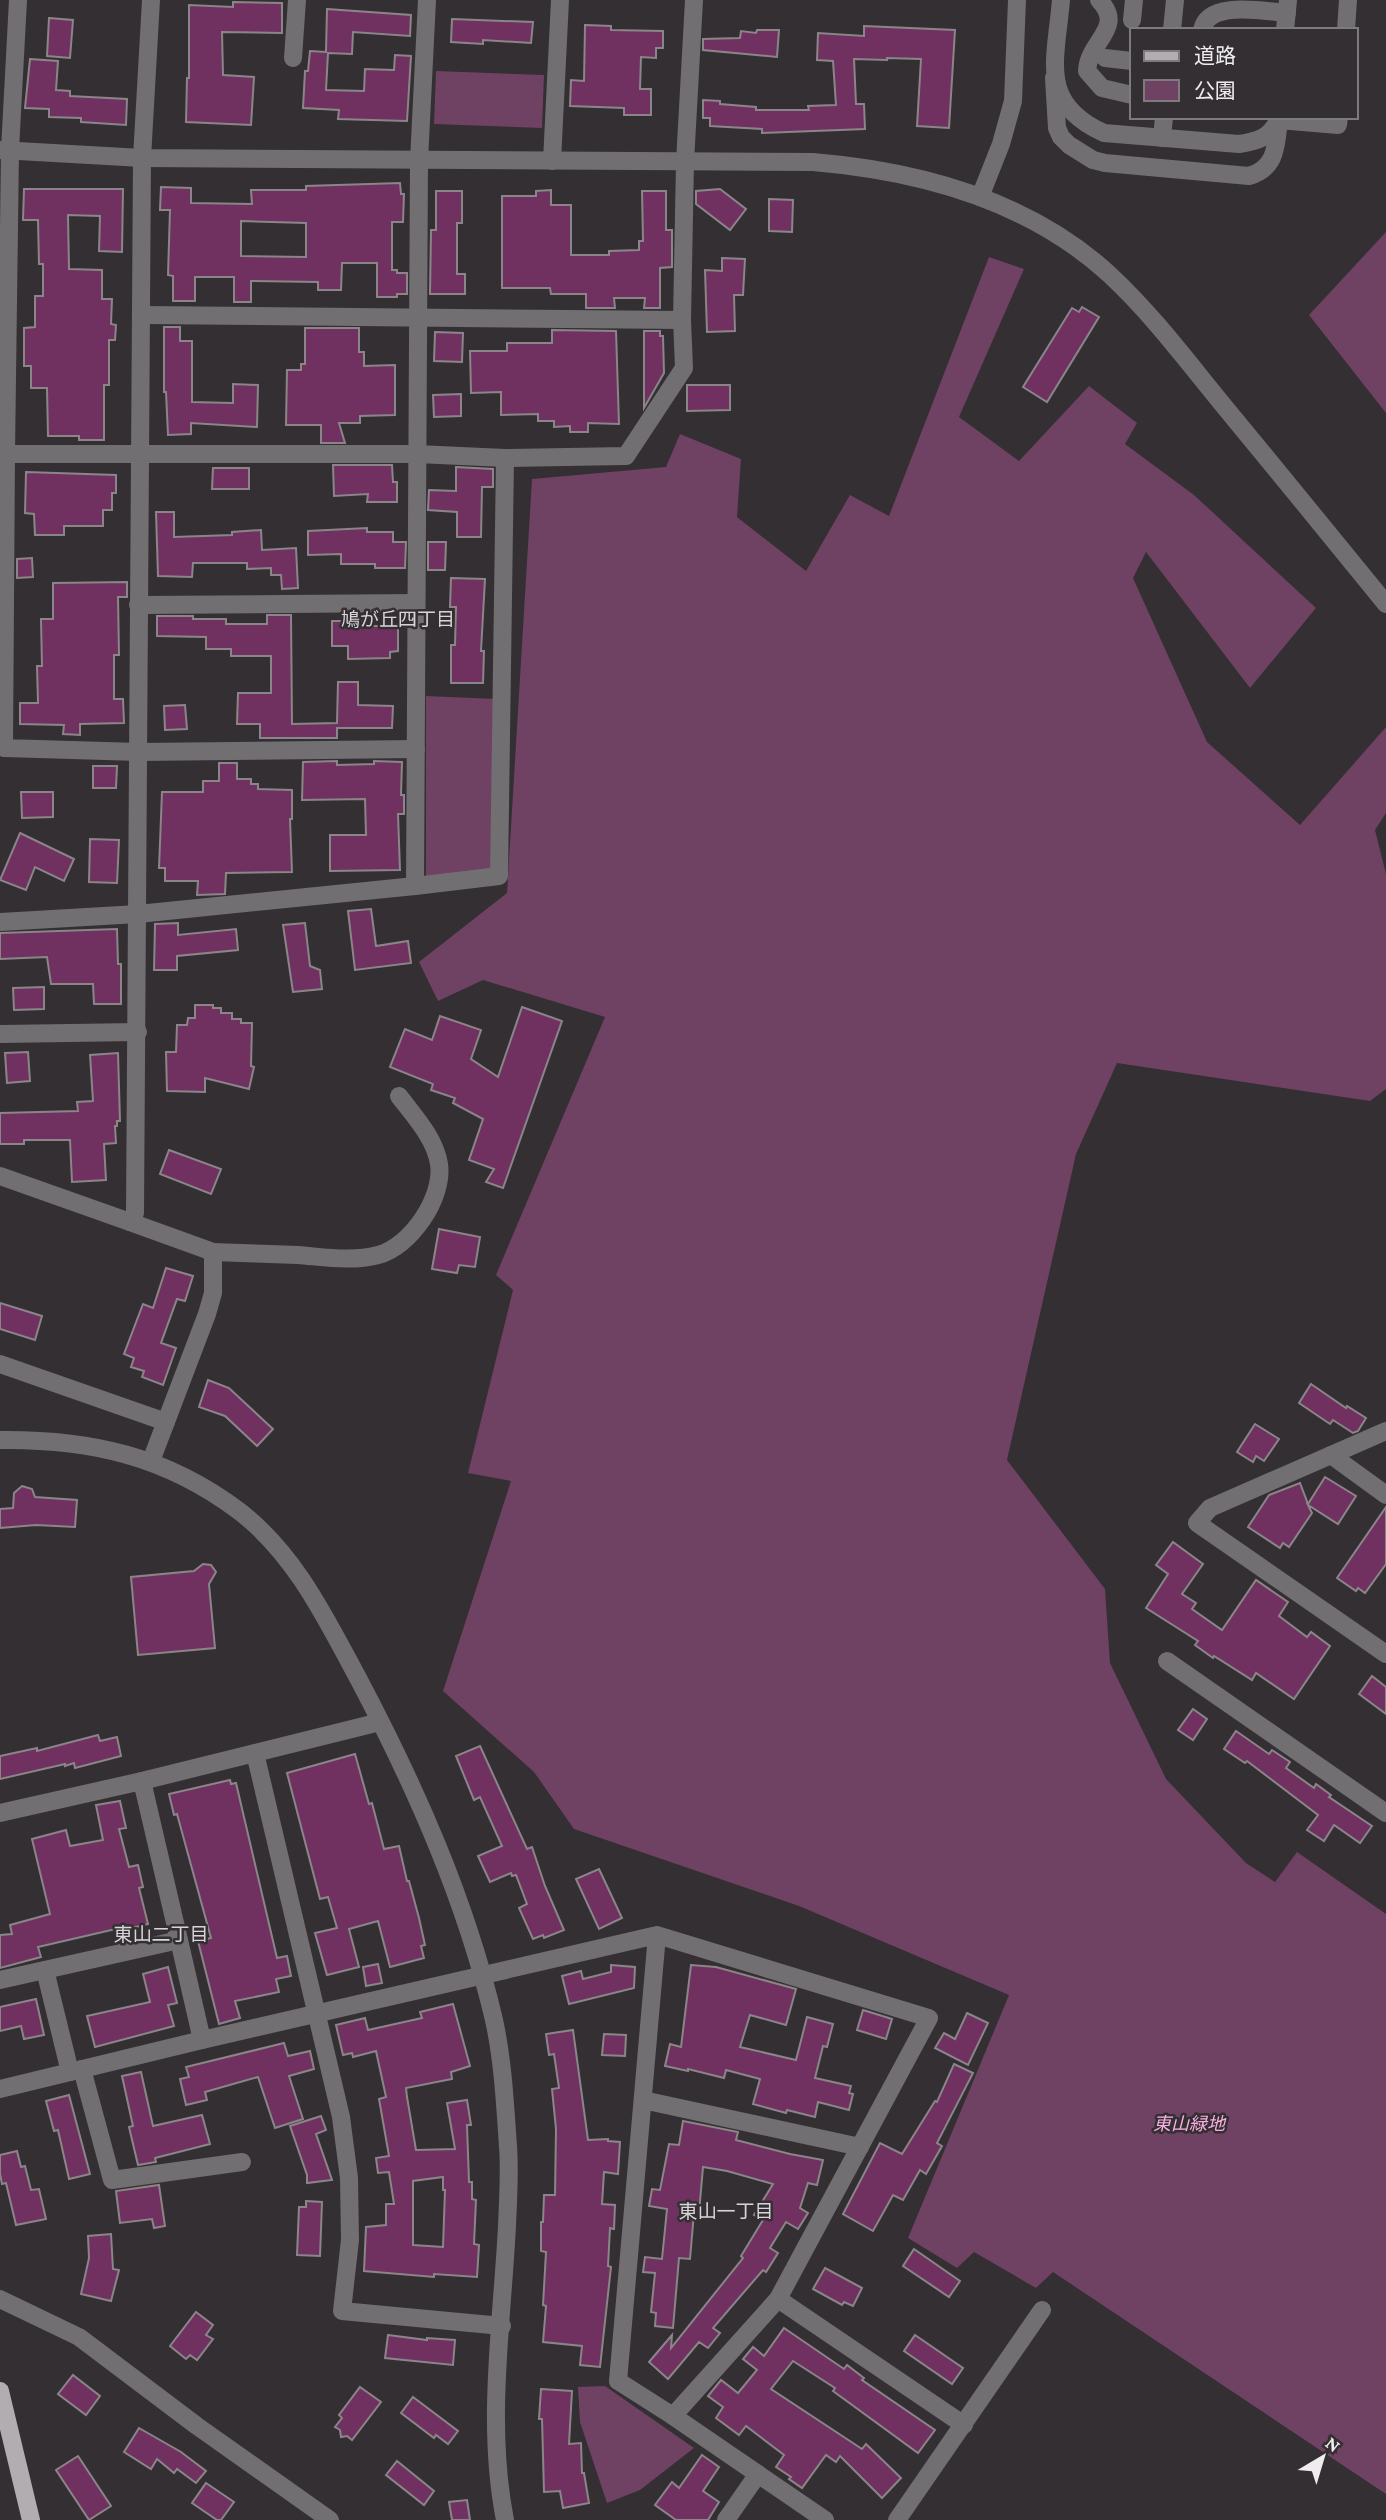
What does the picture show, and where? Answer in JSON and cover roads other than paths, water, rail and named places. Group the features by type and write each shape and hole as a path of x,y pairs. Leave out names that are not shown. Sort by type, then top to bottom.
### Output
{"main road":[{"path":"0,2391 32,2520"}],"street":[{"path":"18,0 5,150 4,748 139,752 416,749"},
{"path":"130,1222 135,1213 138,1032 142,158 151,0"},
{"path":"293,58 297,0"},
{"path":"415,886 419,161 427,0"},
{"path":"552,161 560,0"},
{"path":"3,454 417,454 505,458 625,456 684,368 682,320 685,162 694,0"},
{"path":"980,197 1001,144 1013,101 1017,0"},
{"path":"1061,0 1054,78 1058,128 1062,137 1081,154 1105,163 1249,176 1260,173 1269,164 1275,152 1279,119"},
{"path":"1099,0 1109,13 1109,22 1107,31 1088,59 1087,71 1102,88 1130,94"},
{"path":"1132,20 1134,0"},
{"path":"1172,28 1175,0"},
{"path":"1346,28 1348,0"},
{"path":"1203,28 1207,16 1216,10 1236,8 1287,14"},
{"path":"1105,58 1130,55"},
{"path":"1054,78 1060,97 1075,116 1104,133 1239,145 1260,141 1272,132 1279,119"},
{"path":"1162,138 1164,119"},
{"path":"1279,119 1338,125 1339,119"},
{"path":"5,150 142,158 813,162 869,167 947,184 1008,209 1075,247 1129,293 1386,604"},
{"path":"142,315 682,320"},
{"path":"0,922 138,914 499,876 505,458"},
{"path":"138,605 416,603"},
{"path":"0,1034 138,1032"},
{"path":"0,1176 213,1252 350,1258 378,1255 393,1249 415,1228 426,1214 437,1187 439,1164 429,1136 399,1096"},
{"path":"151,1461 207,1314 213,1293 213,1252"},
{"path":"0,1364 166,1422"},
{"path":"1386,1431 1210,1508 1197,1523 1386,1654"},
{"path":"0,1440 69,1442 124,1452 176,1472 217,1496 250,1521 276,1545 305,1583 380,1722 426,1820 483,1976 495,2024 501,2067 508,2151 502,2326 497,2372 496,2459 505,2520"},
{"path":"1331,1455 1386,1495"},
{"path":"1167,1661 1386,1813"},
{"path":"0,1813 380,1722"},
{"path":"255,1753 341,2117 349,2178 350,2240 342,2311 502,2326"},
{"path":"142,1781 202,2040"},
{"path":"657,1935 618,2381 825,2520"},
{"path":"0,2089 657,1935 929,2018 778,2299 673,2416"},
{"path":"0,1980 179,1940"},
{"path":"45,1970 112,2180 242,2162"},
{"path":"643,2100 860,2147"},
{"path":"0,2299 79,2337 197,2426 330,2520"},
{"path":"778,2299 964,2425"},
{"path":"897,2520 1042,2310"},
{"path":"726,2520 758,2474"}],"district":[{"name":"鳩が丘四丁目","path":"398,619"},
{"name":"東山二丁目","path":"161,1934"},
{"name":"東山一丁目","path":"726,2211"}],"park label":[{"name":"東山緑地","path":"1189,2124"}]}
